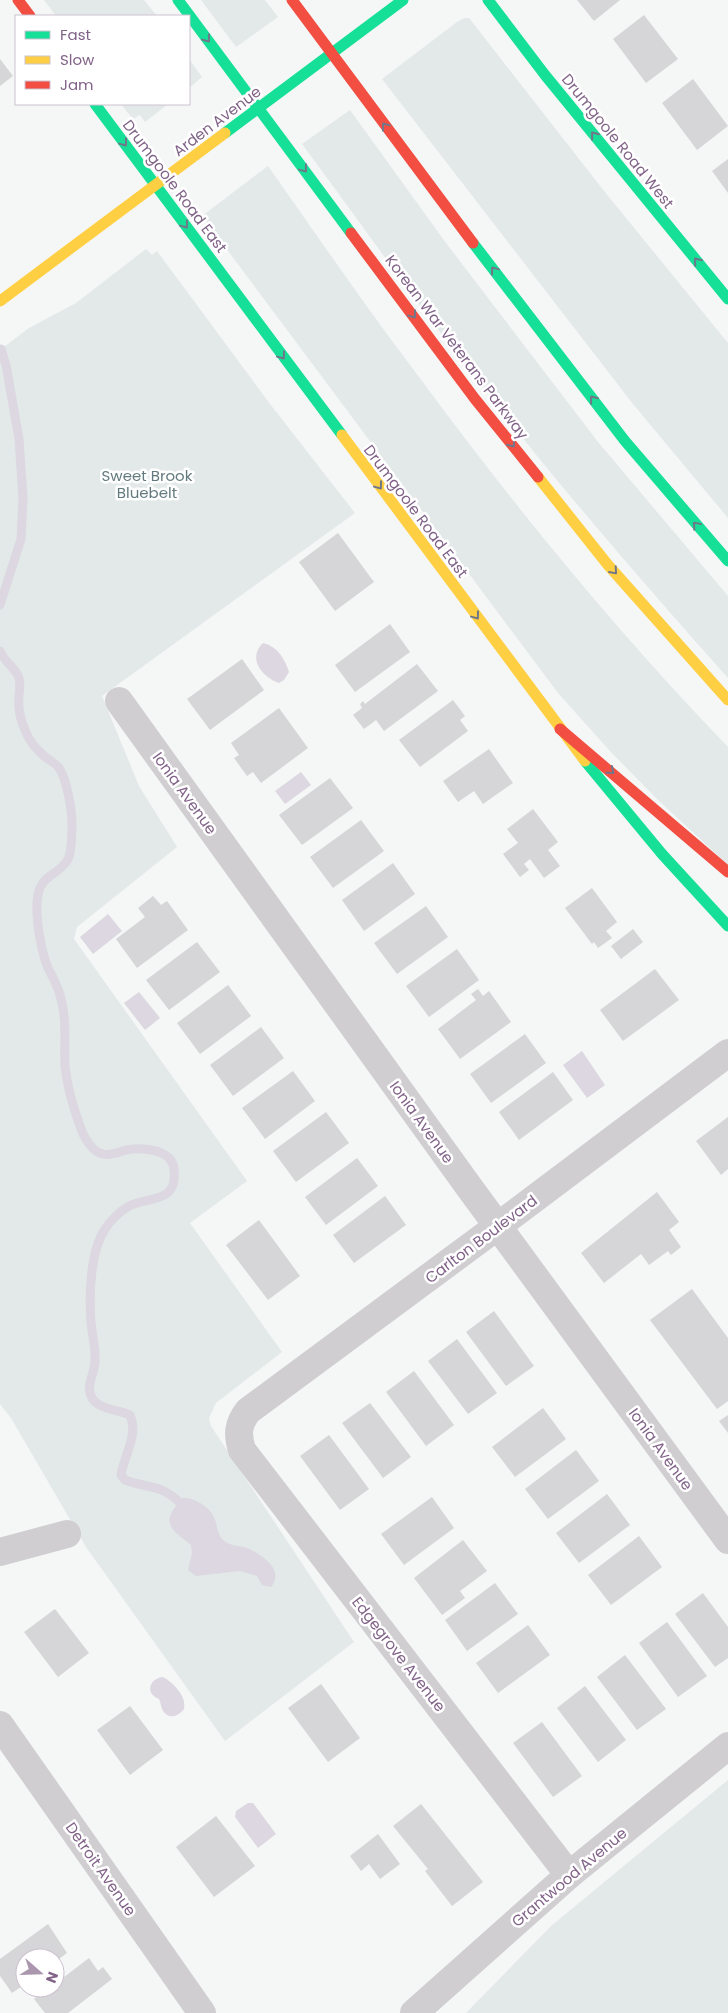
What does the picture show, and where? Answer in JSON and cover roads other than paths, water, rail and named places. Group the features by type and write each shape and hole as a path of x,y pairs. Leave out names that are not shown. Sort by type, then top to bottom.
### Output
{"main road":[{"path":"18,0 29,15"},
{"name":"Korean War Veterans Parkway","path":"178,0 189,15"},
{"path":"292,0 414,165 626,440 728,561"},
{"name":"Arden Avenue","path":"0,301 403,0"},
{"name":"Drumgoole Road West","path":"488,0 545,75 728,299"},
{"name":"Korean War Veterans Parkway","path":"190,16 476,398 608,565 728,700"},
{"name":"Drumgoole Road East","path":"96,105 560,729 653,845 728,926"},
{"path":"560,729 728,872"}],"street":[{"name":"Ionia Avenue","path":"119,701 498,1226 728,1540"},
{"name":"Carlton Boulevard","path":"239,1428 242,1419 248,1411 728,1053"},
{"name":"Edgegrove Avenue","path":"239,1428 238,1438 242,1450 569,1876"},
{"path":"0,1552 67,1534"},
{"name":"Detroit Avenue","path":"0,1725 202,2013"},
{"name":"Grantwood Avenue","path":"414,2013 569,1876 728,1746"}],"waterway":[{"path":"0,605 21,539 23,498 19,439 6,365 1,349"},
{"path":"0,651 19,678 19,709 26,733 36,748 59,768 67,787 70,803 72,833 69,858 44,881 38,893 37,910 43,953 59,991 63,1007 65,1066 77,1119 86,1139 99,1153 115,1154 126,1150 148,1149 168,1157 174,1169 174,1180 167,1193 126,1208 110,1223 100,1238 93,1261 90,1299 95,1356 90,1393 99,1405 130,1415 133,1430 132,1438 121,1475 125,1480 160,1489 179,1502"}],"park label":[{"name":"Sweet Brook Bluebelt","path":"147,484"}]}
